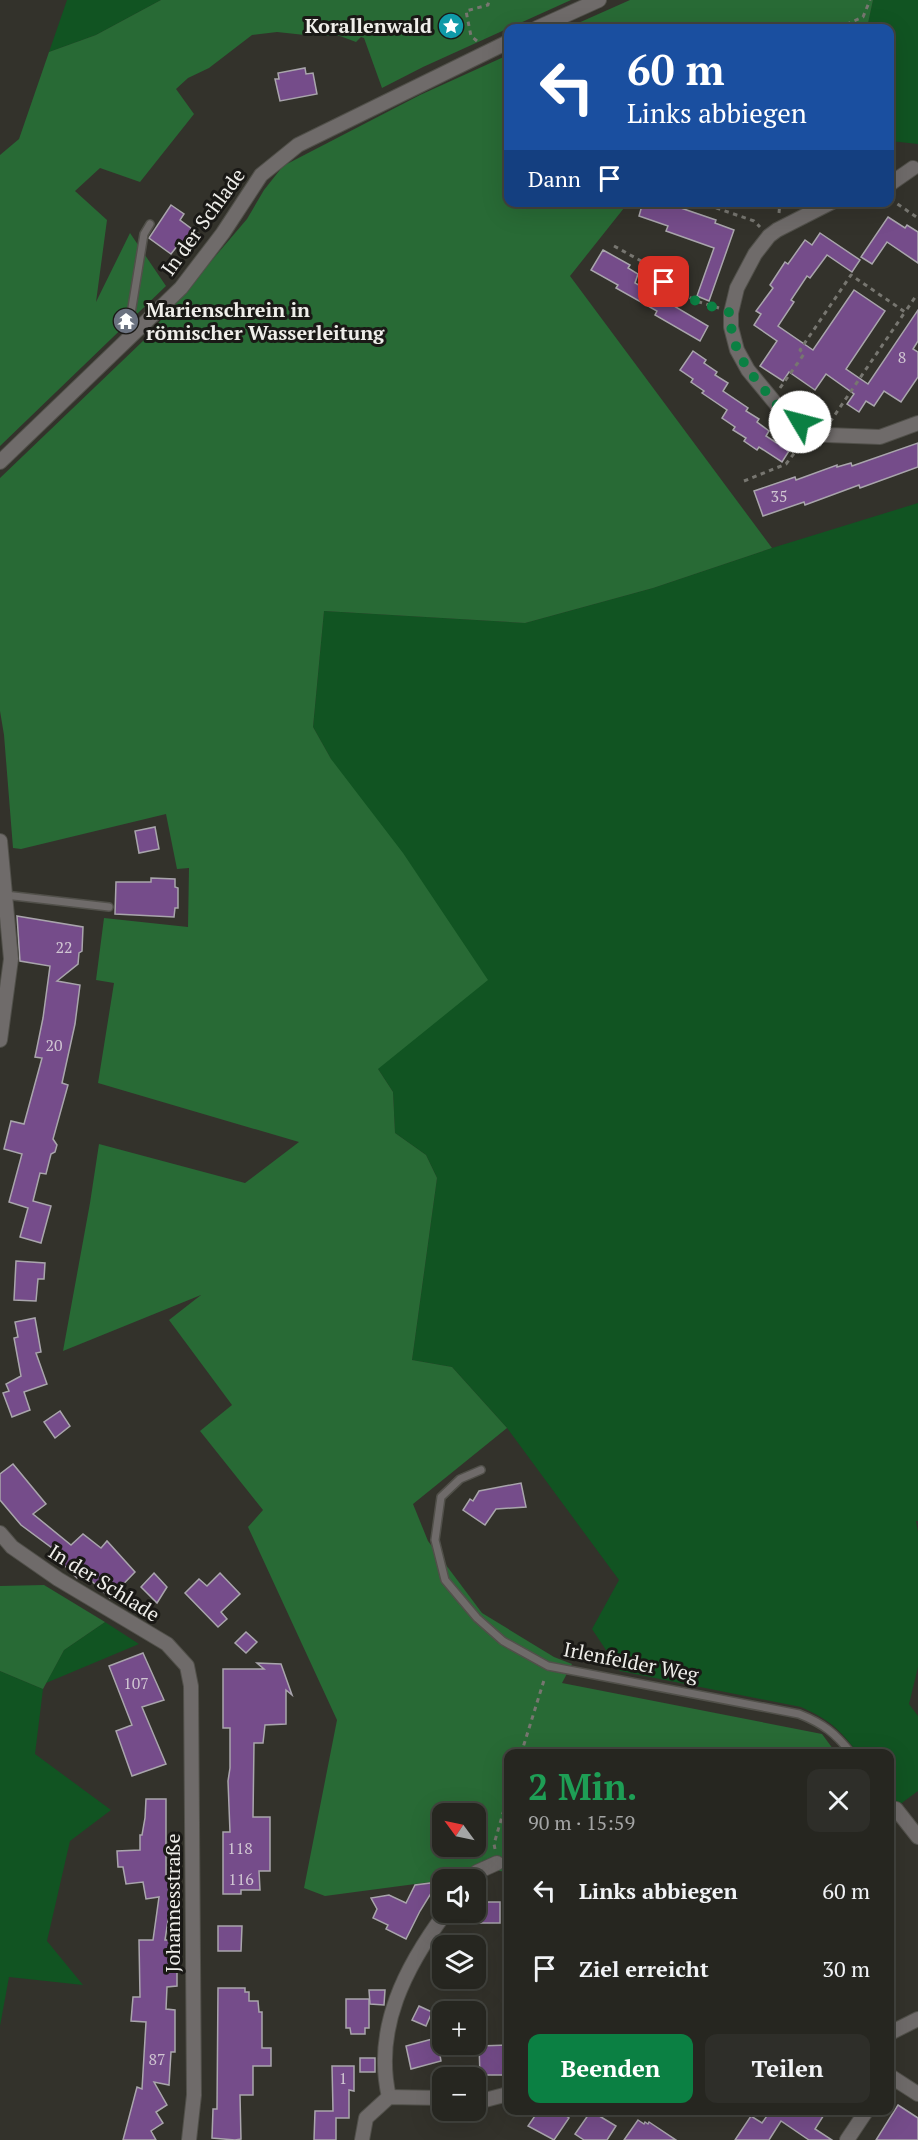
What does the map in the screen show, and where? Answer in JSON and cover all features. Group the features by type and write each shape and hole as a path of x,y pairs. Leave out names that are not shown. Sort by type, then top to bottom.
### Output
{"street":[{"path":"546,24 599,0"},
{"name":"In der Schlade","path":"0,462 181,288 223,233 261,175 298,145 504,44"},
{"path":"894,181 913,168"},
{"path":"809,208 769,236 755,254 737,288 731,313 731,327 737,350 748,370 786,416 827,435 880,437 918,423"},
{"path":"0,841 11,959 0,1040"},
{"name":"In der Schlade","path":"0,1533 12,1547 58,1579 167,1644 187,1666"},
{"name":"Johannesstraße","path":"187,1666 191,1686 194,2095 189,2140"},
{"path":"894,1808 918,1838"},
{"path":"484,1869 497,1863"},
{"path":"388,2097 384,2078 386,2030 404,1976 439,1923"},
{"path":"894,2031 918,2019"},
{"path":"894,2079 918,2094"},
{"path":"486,2100 504,2095"},
{"path":"362,2140 366,2118 388,2097 432,2098"},
{"path":"848,2140 864,2115"}],"lane":[{"path":"126,340 144,234 150,224"},
{"path":"5,895 109,907"},
{"name":"Irlenfelder Weg","path":"481,1470 460,1479 441,1497 435,1540 445,1580 477,1618 503,1641 548,1666 799,1714 828,1728 848,1749"}],"path":[{"path":"489,0 488,5 466,11 471,36 489,51"},
{"path":"847,24 863,17 870,0"},
{"path":"894,202 917,216"},
{"path":"713,207 754,221 769,236"},
{"path":"614,246 652,267 648,273 696,301 731,313"},
{"path":"772,399 804,354 800,350 851,275 905,312"},
{"path":"744,481 786,464 818,430 916,296 918,297"},
{"path":"523,1749 548,1666"},
{"path":"497,1863 494,1844 504,1810"}],"green space":[{"path":"67,0 161,0 96,35 49,52"},
{"path":"161,0 571,0 518,24 504,24 504,30 382,88 364,38 361,37 356,42 340,36 277,32 252,35 209,68 188,78 176,89 194,114 140,182 100,168 75,191 107,220 96,302 130,233 166,286 0,446 0,155 19,139 49,52 96,35"},
{"path":"630,0 873,0 868,24 576,24"},
{"path":"873,0 918,0 918,144 894,141 894,24 868,24"},
{"path":"504,57 504,207 625,207 570,276 772,548 653,588 525,623 324,611 313,727 331,759 403,853 488,980 378,1069 393,1092 395,1133 426,1155 437,1178 412,1360 452,1367 507,1428 413,1504 428,1541 482,1613 554,1657 572,1664 562,1683 822,1734 833,1749 504,1749 504,1872 486,1871 486,1869 432,1869 432,1882 325,1896 304,1888 337,1720 248,1527 263,1510 200,1431 232,1405 169,1320 201,1295 63,1351 99,1144 245,1183 299,1142 98,1083 114,983 96,980 104,918 188,927 189,868 177,869 166,814 21,849 13,848 0,711 0,478 143,341 247,219 264,190 283,166 420,95"},
{"path":"918,503 918,1521 916,1521 918,1532 918,1667 909,1704 918,1716 918,1791 899,1805 894,1798 894,1749 855,1749 827,1721 801,1707 620,1671 592,1629 619,1580 507,1428 452,1367 412,1360 437,1178 426,1155 395,1133 393,1092 378,1069 331,759 313,727 324,611 525,623 653,588"},
{"path":"44,1585 105,1622 64,1650 43,1689 0,1671 0,1586"},
{"path":"105,1622 139,1644 46,1683 64,1650"},
{"path":"0,1671 43,1689 35,1754 111,1810 70,1841 47,1941 83,1985 9,1977 0,2026"}],"building":[{"path":"305,68 306,74 313,73 317,94 280,101 275,79 279,79 278,73"},
{"path":"171,205 184,214 180,220 200,235 188,252 178,245 171,254 149,238"},
{"path":"642,207 678,207 716,220 715,223 734,230 709,301 697,296 714,248 666,231 668,226 639,216"},
{"path":"888,217 905,228 907,225 918,232 918,263 887,242 872,264 861,257"},
{"path":"820,233 860,260 852,272 827,255 810,278 807,276 778,326 813,350 854,290 885,311 846,369 868,384 918,310 918,341 913,349 918,352 918,377 901,402 884,391 874,406 866,401 859,412 847,404 854,394 826,374 815,390 789,372 783,381 760,366 777,341 754,325 761,314 756,311 773,288 770,285 785,262 788,264 805,240 812,245"},
{"path":"603,250 630,265 628,268 638,274 635,283 708,326 700,341 655,315 657,311 616,288 618,285 591,270"},
{"path":"693,351 717,372 715,375 728,383 723,391 748,408 746,411 759,419 757,422 769,431 766,436 789,451 782,462 759,447 757,450 744,441 746,438 733,430 735,427 722,418 727,410 702,393 704,391 691,382 693,379 680,370"},
{"path":"918,443 918,467 860,488 859,485 805,505 804,502 763,516 754,491 795,477 796,480 837,465 837,467 851,463 852,466"},
{"path":"155,827 159,849 139,853 135,831"},
{"path":"151,878 175,879 175,887 178,888 178,908 175,908 174,917 115,914 116,882 151,882"},
{"path":"17,916 83,927 82,951 79,953 78,964 57,981 80,985 75,1024 62,1083 68,1085 53,1139 57,1145 55,1152 51,1154 46,1174 40,1173 33,1201 51,1206 41,1243 20,1237 28,1208 9,1202 22,1154 4,1149 11,1121 24,1124 42,1058 35,1057 50,966 20,961"},
{"path":"16,1261 45,1263 44,1279 38,1279 36,1301 14,1300"},
{"path":"35,1318 41,1352 36,1353 47,1384 24,1392 30,1410 12,1417 3,1393 9,1391 6,1384 21,1376 14,1338 18,1337 15,1322"},
{"path":"60,1411 70,1426 55,1438 44,1422"},
{"path":"13,1464 46,1504 33,1514 71,1545 83,1534 101,1548 107,1541 135,1572 110,1598 82,1572 77,1578 57,1558 60,1554 21,1525 0,1500 0,1474"},
{"path":"521,1483 526,1507 496,1509 485,1525 463,1510 470,1499 473,1501 479,1491"},
{"path":"154,1573 167,1587 157,1603 141,1587"},
{"path":"220,1573 240,1594 221,1612 227,1619 218,1627 185,1593 199,1579 207,1586"},
{"path":"246,1632 257,1642 246,1653 235,1643"},
{"path":"143,1653 164,1700 142,1707 166,1764 132,1776 116,1731 132,1725 109,1666"},
{"path":"257,1663 281,1664 292,1695 286,1690 286,1724 265,1725 263,1743 254,1743 253,1817 270,1817 270,1871 259,1871 260,1890 241,1890 241,1894 223,1894 223,1832 230,1832 228,1781 230,1728 223,1728 223,1669 264,1669"},
{"path":"146,1799 166,1799 166,1878 172,1877 175,1894 172,1895 165,1940 177,1940 177,1986 167,1987 166,2009 175,2010 175,2052 171,2052 169,2085 154,2082 167,2105 156,2112 163,2123 151,2131 156,2140 123,2140 137,2087 142,2089 146,2022 131,2021 133,1997 140,1997 139,1940 153,1940 159,1897 146,1899 143,1882 126,1884 123,1867 118,1867 117,1851 140,1850"},
{"path":"432,1883 432,1892 406,1939 386,1929 388,1925 373,1918 377,1909 371,1898 389,1895 406,1903 415,1885"},
{"path":"486,1902 500,1902 500,1923 486,1923"},
{"path":"218,1926 242,1926 241,1951 218,1951"},
{"path":"218,1988 245,1988 245,1992 249,1992 249,2001 258,2001 259,2012 262,2012 262,2048 271,2048 271,2066 253,2066 253,2095 240,2095 241,2139 235,2140 212,2138 213,2109 217,2109"},
{"path":"369,1990 385,1990 384,2005 370,2004"},
{"path":"346,1999 369,1999 369,2028 365,2028 365,2034 351,2034 350,2028 346,2028"},
{"path":"419,2006 432,2012 426,2026 412,2020"},
{"path":"432,2039 432,2055 440,2055 441,2061 411,2069 406,2046"},
{"path":"504,2045 504,2075 486,2075 486,2067 480,2067 479,2055 486,2055 486,2046"},
{"path":"360,2058 375,2058 375,2072 360,2072"},
{"path":"332,2066 354,2066 354,2091 349,2090 349,2118 336,2118 336,2140 314,2140 315,2111 333,2111"},
{"path":"898,2105 918,2118 918,2140 876,2140 892,2115 894,2115"},
{"path":"536,2115 565,2115 569,2118 554,2140 528,2126"},
{"path":"588,2115 598,2115 616,2126 607,2140 584,2140 575,2134"},
{"path":"768,2115 824,2115 815,2129 832,2140 809,2140 781,2121 769,2140 735,2140 751,2116 762,2123"},
{"path":"638,2120 644,2124 649,2122 676,2140 624,2140"}],"place":[{"name":"Korallenwald","path":"451,26"},
{"name":"Marienschrein in römischer Wasserleitung","path":"126,321"}],"route":[{"path":"664,282 696,301 731,313 731,327 737,350 748,370 786,416 800,422"}]}
